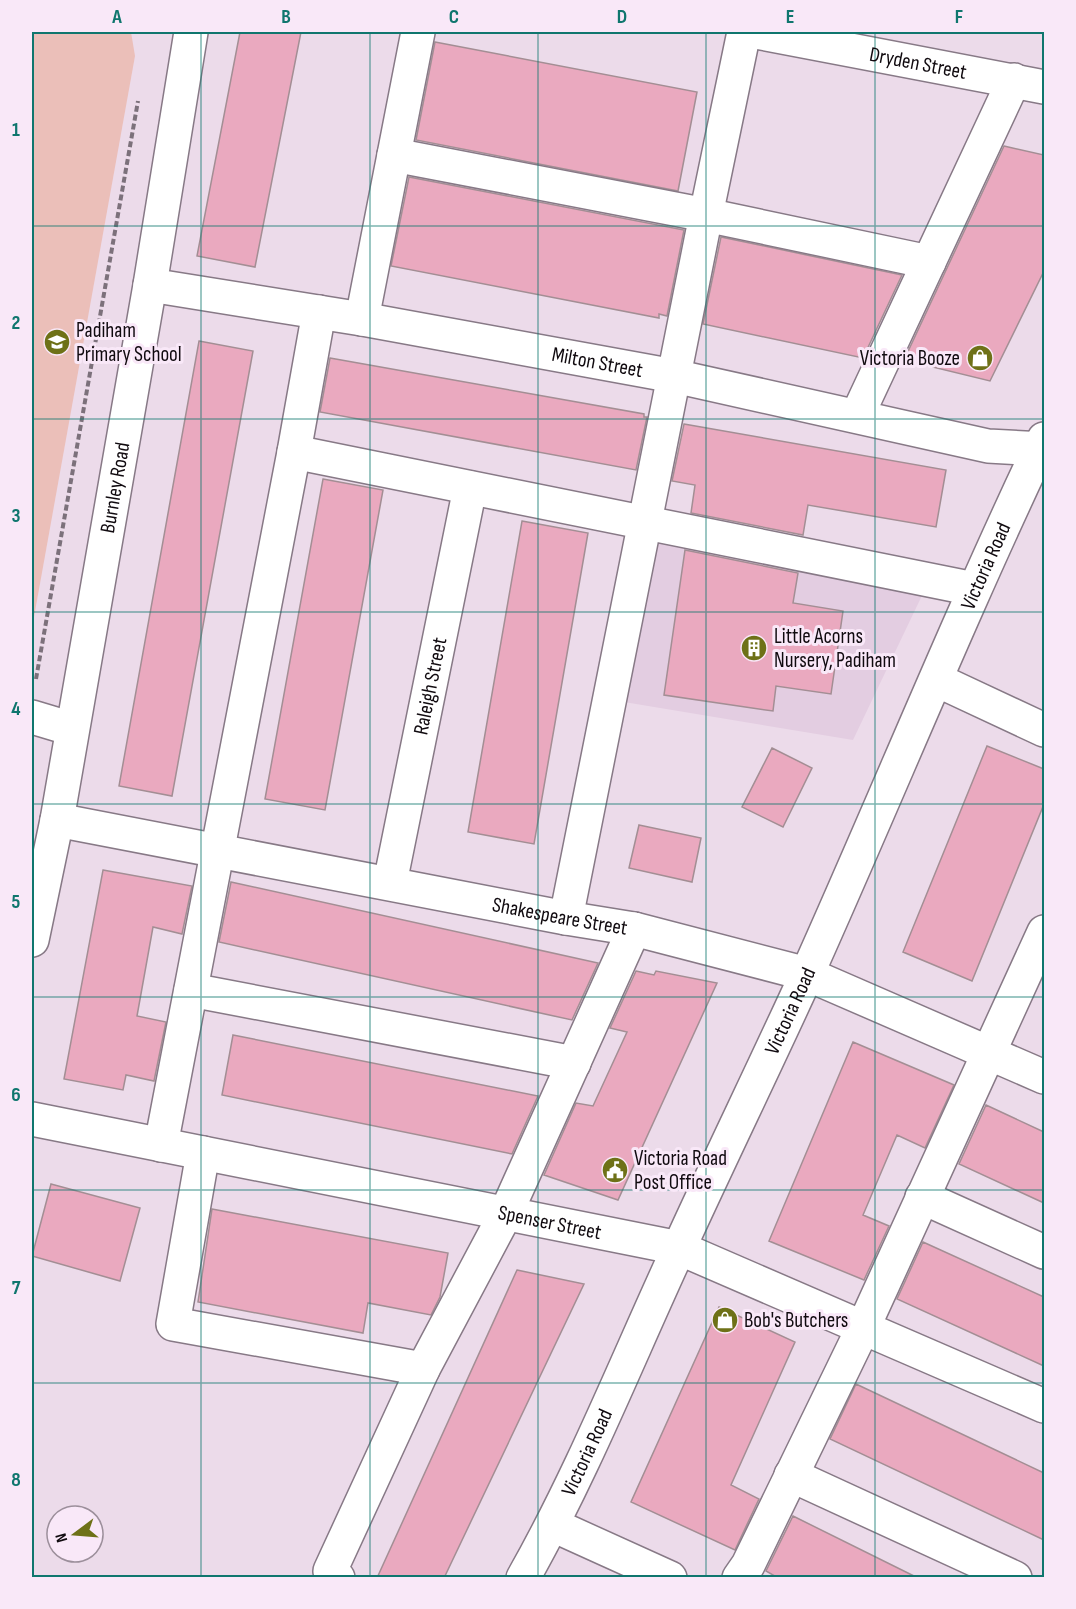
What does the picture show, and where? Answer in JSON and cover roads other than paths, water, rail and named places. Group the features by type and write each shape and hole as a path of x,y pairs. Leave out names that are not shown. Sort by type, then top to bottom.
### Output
{"street":[{"name":"Burnley Road","path":"32,940 57,820 150,285 190,32"},
{"path":"362,319 418,32"},
{"path":"566,918 744,32"},
{"name":"Dryden Street","path":"756,32 1029,84"},
{"path":"857,416 928,262 1029,84"},
{"path":"394,155 706,215 928,262"},
{"name":"Milton Street","path":"150,285 362,319 674,376 988,446 1043,446"},
{"path":"161,1145 319,312"},
{"name":"Victoria Road","path":"523,1578 553,1525 807,974 937,680 974,589 1043,446"},
{"path":"294,452 974,589"},
{"name":"Raleigh Street","path":"390,883 470,488"},
{"path":"937,680 1044,730"},
{"path":"32,717 72,729"},
{"name":"Shakespeare Street","path":"57,820 566,918 634,929 807,974 1044,1077"},
{"path":"338,1578 330,1571 423,1369 506,1213 634,929"},
{"path":"739,1578 748,1565 863,1328 1044,932"},
{"path":"191,990 574,1063"},
{"name":"Spenser Street","path":"32,1119 679,1248 1044,1406"},
{"path":"203,1153 173,1324 423,1369"},
{"path":"922,1197 1044,1252"},
{"path":"791,1474 1015,1578"},
{"path":"553,1525 670,1578"}],"place":[{"name":"Padiham Primary School","path":"57,342"},
{"name":"Victoria Booze","path":"980,358"},
{"name":"Little Acorns Nursery, Padiham","path":"754,648"},
{"name":"Victoria Road Post Office","path":"615,1170"},
{"name":"Bob's Butchers","path":"725,1320"}]}
